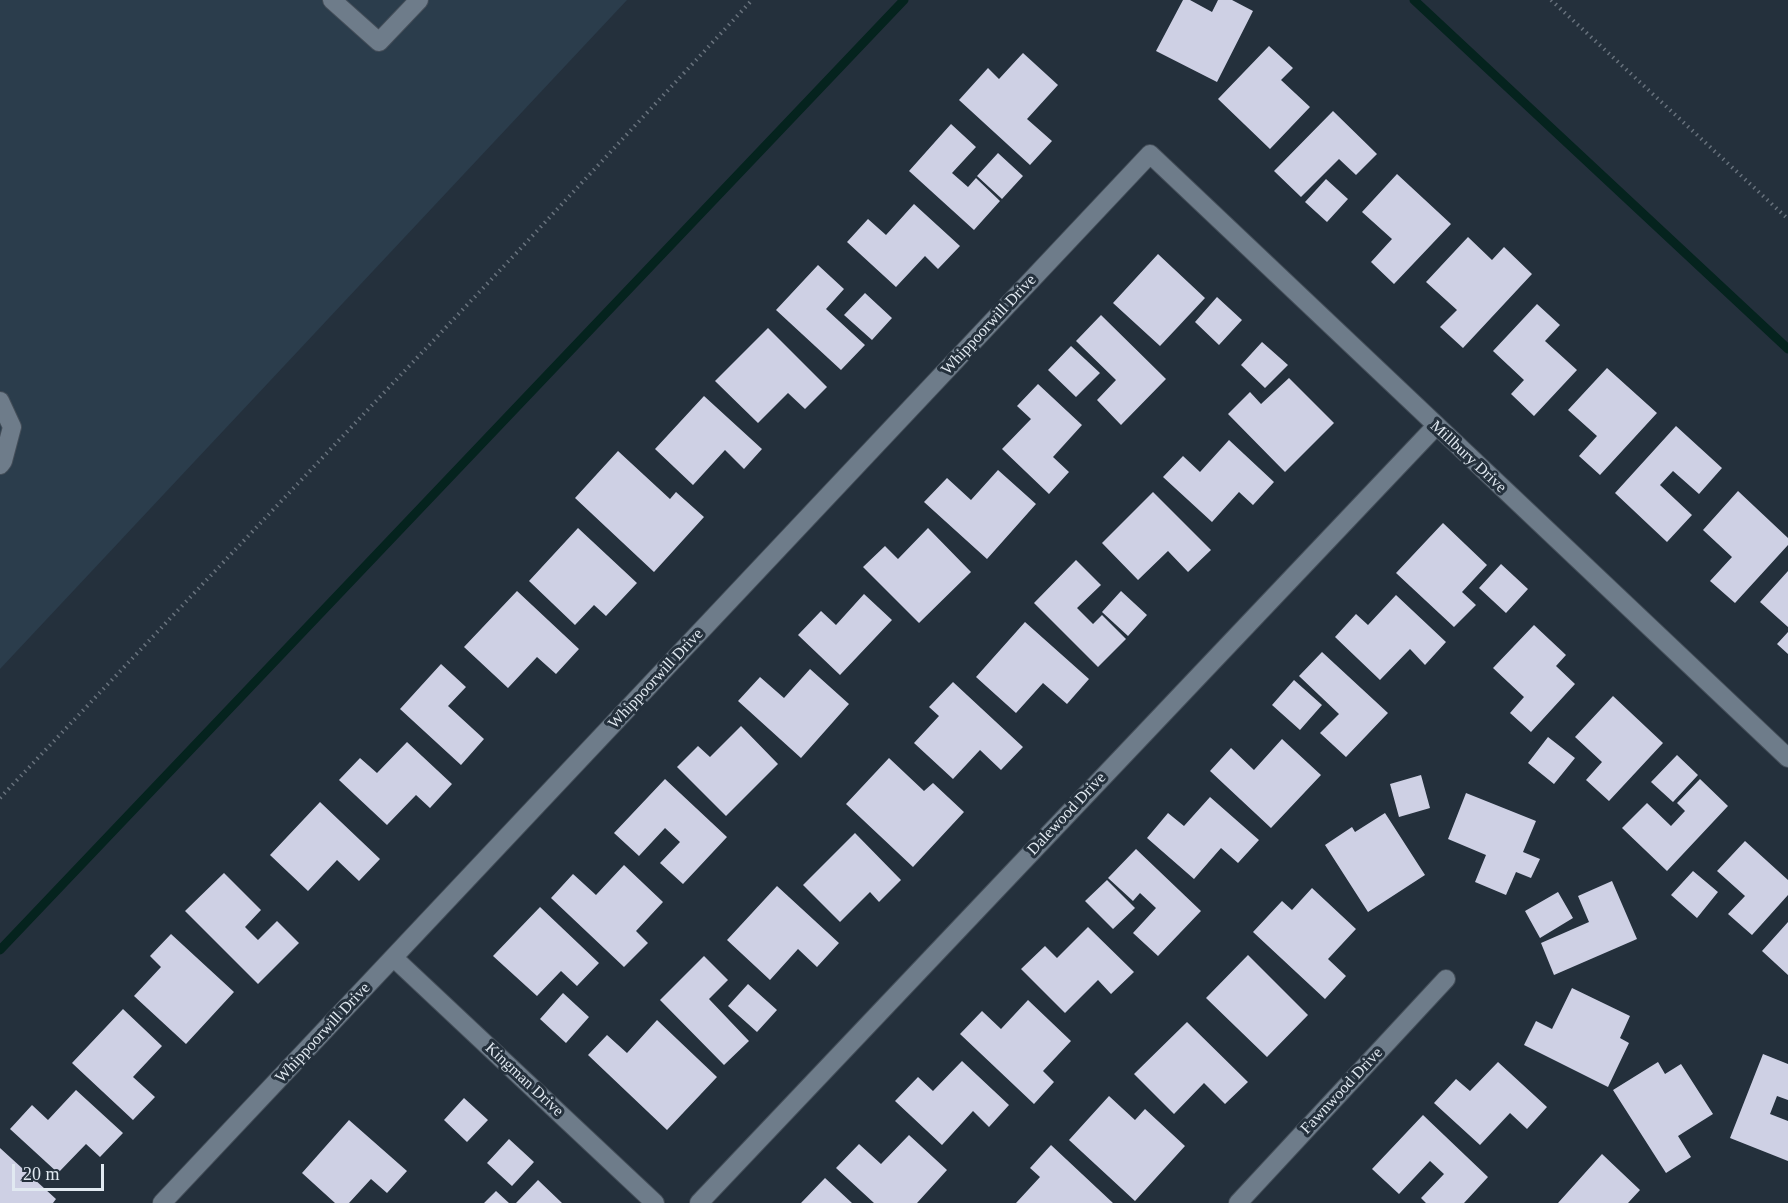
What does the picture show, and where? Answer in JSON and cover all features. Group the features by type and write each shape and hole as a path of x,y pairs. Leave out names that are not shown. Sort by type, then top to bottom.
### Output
{"street":[{"path":"332,0 379,42 418,0"},
{"name":"Millbury Drive","path":"1149,154 1788,758"},
{"name":"Whippoorwill Drive","path":"162,1203 1149,154"},
{"path":"0,401 12,427 0,465"},
{"name":"Dalewood Drive","path":"699,1203 1436,426"},
{"name":"Kingman Drive","path":"394,958 655,1203"},
{"name":"Fawnwood Drive","path":"1238,1203 1446,979"}],"path":[{"path":"0,798 522,247 752,0"},
{"path":"1551,0 1788,219"}],"shaded area":[{"path":"0,0 627,0 0,669"}],"building":[{"path":"1183,0 1190,0 1212,12 1218,0 1232,0 1253,11 1217,82 1156,51"},
{"path":"1269,46 1293,68 1281,80 1310,107 1270,149 1218,99"},
{"path":"1023,53 1058,85 1027,119 1052,141 1030,165 959,100 988,68 999,79"},
{"path":"1333,111 1377,154 1356,175 1339,159 1301,197 1274,171"},
{"path":"951,124 976,147 952,173 968,187 976,178 1000,201 974,230 909,171"},
{"path":"998,153 1023,176 1002,199 977,176"},
{"path":"1397,174 1451,224 1394,284 1371,262 1392,239 1362,212"},
{"path":"1326,179 1348,199 1327,222 1305,202"},
{"path":"914,204 960,246 938,269 925,256 896,287 847,242 868,219 886,235"},
{"path":"1468,237 1492,260 1504,247 1532,274 1463,348 1440,327 1457,310 1426,282"},
{"path":"1158,254 1205,298 1160,346 1113,303"},
{"path":"818,265 844,289 826,309 865,345 841,370 776,310"},
{"path":"865,293 892,318 872,340 844,315"},
{"path":"1217,297 1242,320 1219,345 1195,322"},
{"path":"1537,304 1560,325 1545,341 1577,370 1534,416 1511,394 1524,380 1493,351"},
{"path":"1101,315 1166,379 1121,425 1097,400 1116,380 1076,341"},
{"path":"768,328 827,387 805,409 788,393 758,423 715,381"},
{"path":"1262,342 1288,365 1265,388 1241,365"},
{"path":"1071,346 1100,373 1076,397 1048,370"},
{"path":"1607,368 1657,413 1600,475 1579,456 1597,436 1568,410"},
{"path":"1289,378 1334,423 1285,472 1228,414 1250,392 1261,404"},
{"path":"1038,384 1082,425 1053,457 1069,472 1049,494 1002,449 1031,419 1017,406"},
{"path":"704,396 762,449 744,469 725,450 693,485 655,449"},
{"path":"1676,426 1722,468 1699,494 1673,471 1660,485 1692,515 1667,542 1615,493"},
{"path":"1229,440 1274,482 1253,505 1239,492 1212,522 1163,477 1183,456 1200,472"},
{"path":"618,451 670,499 676,492 704,517 654,572 575,498"},
{"path":"998,470 1036,504 987,559 924,502 947,478 971,500"},
{"path":"1738,491 1788,538 1788,545 1735,603 1710,581 1732,557 1703,530"},
{"path":"1153,492 1211,550 1188,572 1168,551 1138,580 1102,543"},
{"path":"1443,523 1487,565 1462,592 1476,605 1454,627 1396,573"},
{"path":"578,528 637,583 606,616 594,605 575,625 529,581"},
{"path":"928,528 971,572 919,623 863,567 885,546 898,559"},
{"path":"1076,560 1101,585 1077,608 1093,624 1102,615 1126,639 1098,667 1034,603"},
{"path":"1501,564 1528,589 1506,613 1479,588"},
{"path":"1788,571 1788,627 1760,602"},
{"path":"517,591 579,649 556,674 537,657 508,688 464,647"},
{"path":"1121,591 1147,615 1128,636 1102,612"},
{"path":"864,594 892,620 840,675 798,635 821,611 836,625"},
{"path":"1396,595 1446,642 1425,665 1410,649 1380,680 1335,637 1356,614 1368,625"},
{"path":"1025,622 1089,679 1067,704 1043,683 1016,713 976,677"},
{"path":"1534,625 1566,655 1556,666 1575,684 1531,732 1510,713 1524,697 1493,668"},
{"path":"1788,632 1788,654 1777,644"},
{"path":"1322,652 1388,713 1346,757 1320,733 1339,714 1299,676"},
{"path":"441,664 466,687 448,706 484,739 461,765 400,709"},
{"path":"810,669 849,704 801,758 738,701 760,677 784,698"},
{"path":"1294,680 1322,705 1300,730 1272,705"},
{"path":"953,682 1023,747 1001,770 980,750 953,779 914,743 939,716 929,707"},
{"path":"1613,696 1663,743 1609,801 1586,780 1602,762 1575,737"},
{"path":"741,726 778,764 726,816 677,767 698,746 710,757"},
{"path":"1548,737 1575,758 1554,784 1528,763"},
{"path":"1282,739 1321,775 1271,828 1210,771 1231,748 1254,770"},
{"path":"407,742 452,784 430,808 416,795 387,825 339,780 360,758 377,773"},
{"path":"1677,755 1698,775 1673,802 1651,782"},
{"path":"889,758 924,791 933,783 964,812 913,867 846,804"},
{"path":"1421,775 1430,808 1399,817 1390,784"},
{"path":"665,779 727,837 683,884 660,863 680,842 665,828 639,856 614,833"},
{"path":"1700,779 1728,806 1667,871 1622,828 1647,803 1671,826 1685,811 1677,803"},
{"path":"1466,793 1536,821 1523,852 1540,859 1531,878 1516,872 1506,895 1475,882 1486,855 1448,839"},
{"path":"1210,797 1259,840 1238,863 1221,848 1194,879 1147,838 1168,813 1184,826"},
{"path":"320,802 380,859 359,881 337,860 308,891 270,855"},
{"path":"1385,813 1425,875 1368,912 1325,845 1352,827 1355,832"},
{"path":"855,833 901,880 879,902 870,892 840,922 803,885"},
{"path":"1745,841 1788,880 1788,895 1752,935 1728,914 1745,896 1717,871"},
{"path":"1136,849 1201,911 1158,956 1133,933 1156,908 1140,893 1133,901 1108,878"},
{"path":"624,865 663,902 636,931 648,943 624,967 551,898 573,874 596,895"},
{"path":"1693,871 1718,892 1697,918 1671,895"},
{"path":"224,873 261,910 245,927 258,940 277,921 299,943 258,984 185,911"},
{"path":"1107,880 1135,908 1113,929 1085,901"},
{"path":"1612,881 1637,939 1554,975 1541,943 1589,922 1578,896"},
{"path":"777,886 839,943 817,967 798,949 770,980 727,940"},
{"path":"1312,888 1356,929 1328,959 1346,976 1325,999 1253,932 1282,901 1292,910"},
{"path":"1558,892 1573,918 1540,938 1525,911"},
{"path":"540,907 599,963 577,986 561,971 537,996 493,956"},
{"path":"1788,922 1788,975 1762,951"},
{"path":"1088,927 1134,972 1111,994 1098,980 1065,1013 1021,969 1045,946 1057,958"},
{"path":"171,934 234,992 186,1044 134,996 161,967 150,956"},
{"path":"1248,955 1308,1015 1267,1057 1206,998"},
{"path":"704,956 728,980 709,999 749,1041 724,1065 660,1000"},
{"path":"748,984 777,1010 757,1032 728,1006"},
{"path":"1572,988 1630,1016 1620,1038 1629,1043 1608,1087 1524,1045 1536,1021 1552,1029"},
{"path":"563,993 589,1017 566,1043 540,1019"},
{"path":"1028,1000 1071,1041 1043,1071 1054,1082 1034,1104 960,1034 982,1011 1001,1029"},
{"path":"123,1009 162,1046 133,1077 155,1097 133,1120 72,1063"},
{"path":"657,1020 717,1077 667,1130 588,1055 607,1035 627,1053"},
{"path":"1187,1022 1248,1082 1225,1104 1204,1083 1174,1114 1134,1074"},
{"path":"1763,1054 1788,1064 1788,1100 1777,1096 1770,1114 1788,1121 1788,1161 1730,1138"},
{"path":"962,1061 1009,1105 989,1127 973,1111 942,1145 895,1101 918,1077 933,1091"},
{"path":"1498,1062 1547,1107 1527,1129 1510,1113 1480,1145 1434,1103 1456,1079 1470,1091"},
{"path":"1658,1062 1665,1074 1681,1064 1713,1114 1678,1136 1691,1157 1666,1173 1613,1090"},
{"path":"76,1090 123,1133 100,1157 86,1144 58,1173 10,1129 32,1105 48,1120"},
{"path":"1109,1096 1135,1120 1145,1109 1185,1146 1135,1201 1069,1140"},
{"path":"464,1098 488,1120 467,1142 444,1120"},
{"path":"1423,1115 1488,1177 1464,1203 1426,1203 1421,1198 1444,1174 1430,1161 1399,1194 1372,1169"},
{"path":"349,1120 407,1171 387,1193 371,1179 349,1203 335,1203 302,1173"},
{"path":"909,1135 947,1170 917,1203 874,1203 836,1168 859,1144 881,1164"},
{"path":"509,1139 534,1162 512,1186 487,1163"},
{"path":"1051,1145 1113,1203 1016,1203 1040,1177 1030,1168"},
{"path":"0,1148 56,1199 53,1203 0,1203"},
{"path":"1602,1154 1640,1190 1628,1203 1558,1203"},
{"path":"825,1178 852,1203 801,1203"},
{"path":"538,1180 562,1203 516,1203"},
{"path":"496,1191 509,1203 484,1203"}],"waterway":[{"path":"0,950 904,0"},
{"path":"1414,0 1788,349"}]}
